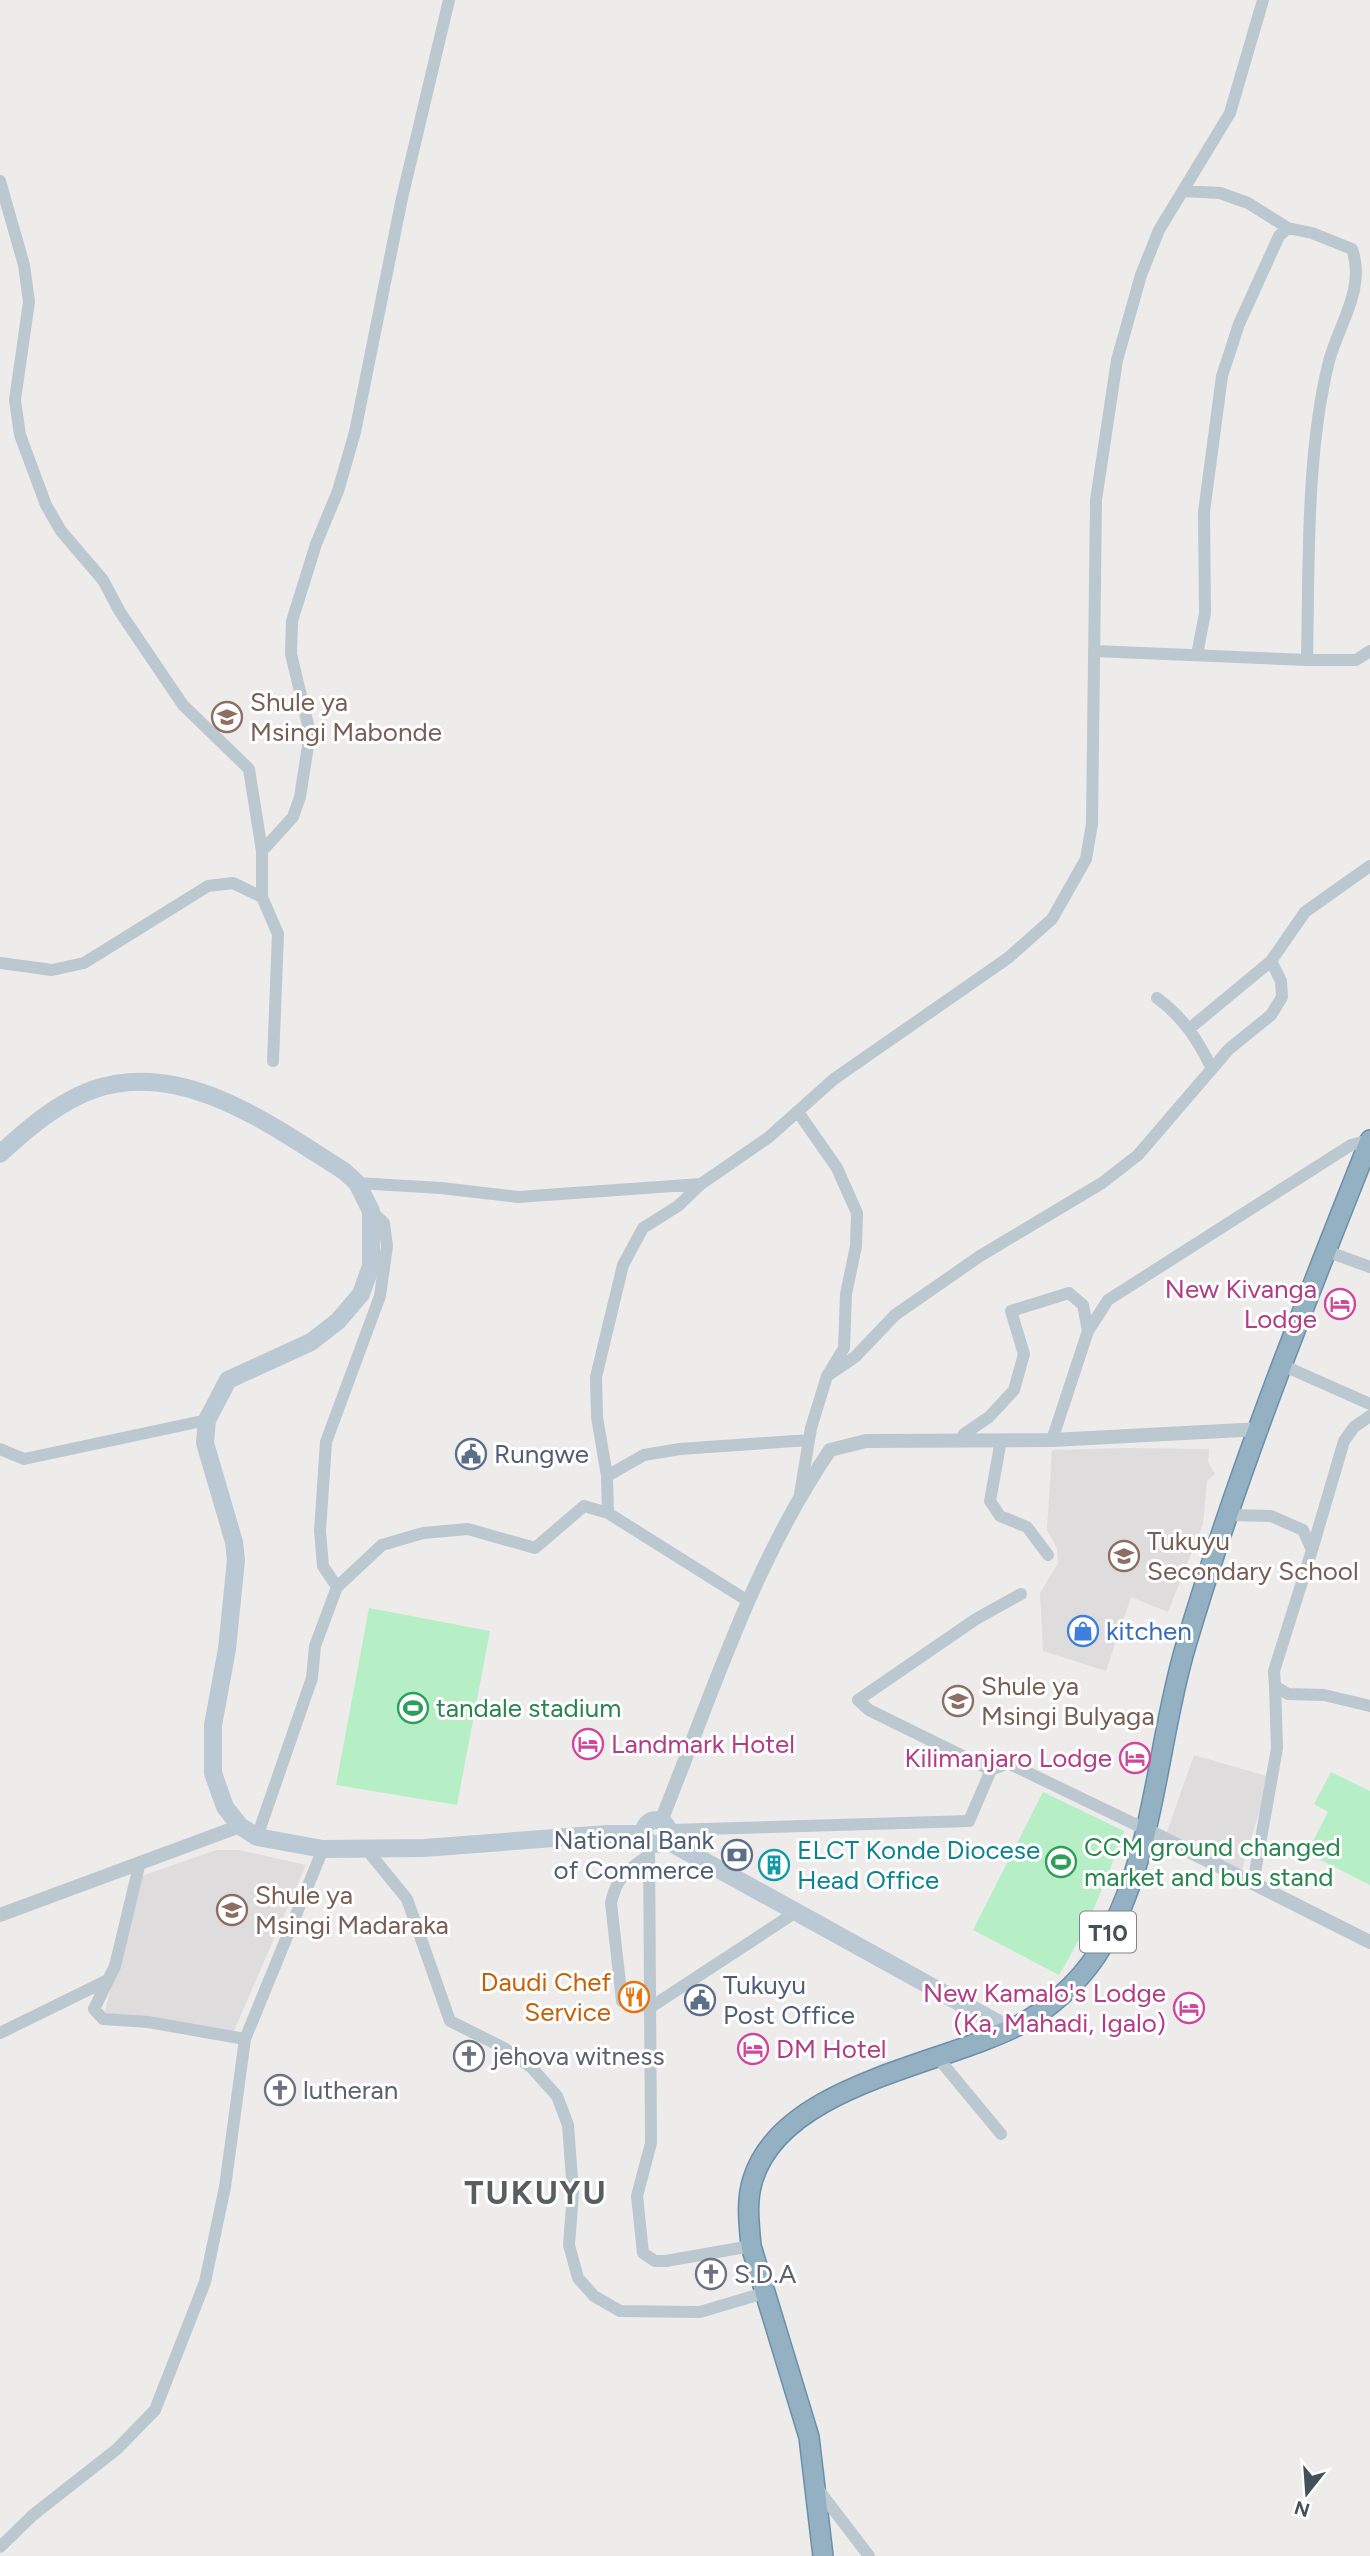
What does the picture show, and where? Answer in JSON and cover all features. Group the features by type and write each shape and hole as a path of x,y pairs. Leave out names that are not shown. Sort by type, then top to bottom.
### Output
{"highway":[{"name":"T10","path":"823,2556 809,2437 751,2246 748,2214 752,2181 760,2162 786,2126 828,2098 938,2058 1022,2023 1073,1986 1096,1956 1129,1891 1147,1830 1177,1674 1229,1516 1282,1364 1370,1140"}],"main road":[{"path":"0,1154 34,1123 92,1090 137,1082 175,1087 239,1106 344,1171 357,1183 371,1211 370,1266 360,1294 338,1321 311,1342 228,1380 207,1420 205,1443 234,1542 236,1560 226,1649 213,1724 212,1773 225,1807 240,1826 257,1837 323,1849 367,1850 607,1834 656,1837 1008,2029"}],"street":[{"path":"262,851 293,817 300,797 310,733 291,654 292,621 316,544 338,491 355,432 402,198 449,0"},
{"path":"608,1513 607,1476 597,1417 596,1377 623,1265 643,1228 678,1206 701,1184 769,1137 834,1079 1008,958 1052,919 1086,859 1092,824 1096,500 1117,360 1141,275 1159,230 1230,113 1263,0"},
{"path":"0,181 24,265 29,302 15,400 18,423 46,505 61,531 103,580 120,612 183,705 249,769 262,851 262,897 278,934 273,1061"},
{"path":"1183,191 1220,193 1248,203 1288,228 1312,233 1352,249 1359,267 1354,292 1329,361 1318,439 1312,492 1307,660"},
{"path":"1198,655 1205,613 1204,512 1222,376 1256,286 1279,236 1288,228"},
{"path":"1095,651 1307,660 1356,660 1370,651"},
{"path":"1189,1029 1271,961 1306,912 1370,866"},
{"path":"0,963 52,970 84,963 208,886 233,883 262,897"},
{"path":"827,1376 855,1357 895,1315 981,1256 1102,1183 1129,1162 1229,1049 1271,1015 1282,997 1282,981 1271,961"},
{"path":"1157,998 1178,1013 1212,1069"},
{"path":"798,1112 838,1168 858,1213 856,1246 846,1294 844,1348 827,1376 809,1440 800,1494"},
{"path":"1052,1440 1088,1331 1108,1300 1352,1145 1370,1140"},
{"path":"357,1183 441,1188 518,1197 701,1184"},
{"path":"337,1587 324,1566 320,1531 327,1442 380,1296 387,1246 384,1223 371,1211"},
{"path":"1326,1251 1370,1267"},
{"path":"960,1441 964,1434 989,1417 1014,1390 1024,1354 1012,1311 1069,1293 1083,1305 1088,1331"},
{"path":"1282,1364 1370,1404"},
{"path":"1253,1884 1277,1748 1274,1671 1344,1441 1354,1427 1370,1416"},
{"path":"0,1449 24,1459 207,1420"},
{"path":"751,2246 666,2261 655,2261 643,2253 638,2196 651,2143 651,2007 656,1837 748,1601 800,1494 831,1450 866,1441 1052,1440 1261,1429"},
{"path":"607,1476 644,1455 809,1440"},
{"path":"1001,1440 990,1501 1000,1516 1027,1527 1048,1555"},
{"path":"257,1837 312,1678 315,1646 337,1587 382,1545 423,1533 468,1529 535,1548 584,1506 608,1513 748,1601"},
{"path":"1229,1516 1271,1516 1303,1530 1312,1550"},
{"path":"991,1770 869,1710 858,1700 976,1619 1021,1594"},
{"path":"1275,1686 1288,1694 1324,1695 1370,1706"},
{"path":"796,1912 651,2007 626,2003 620,1998 611,1903 619,1878 656,1837 969,1821 991,1770 1008,1763 1370,1942"},
{"path":"0,1915 240,1826"},
{"path":"0,2547 33,2515 117,2449 155,2410 205,2282 225,2187 245,2039 323,1849"},
{"path":"367,1850 407,1899 450,2021 504,2048 531,2067 557,2096 568,2125 572,2179 569,2245 578,2278 594,2296 620,2311 700,2312 764,2293"},
{"path":"140,1862 115,1966 94,2009 103,2019 148,2022 245,2039"},
{"path":"0,2033 108,1980"},
{"path":"938,2058 1000,2134"},
{"path":"816,2488 869,2556"}],"shaded area":[{"name":"Tukuyu Secondary School","path":"1209,1449 1208,1462 1215,1474 1207,1481 1203,1524 1168,1612 1131,1597 1106,1671 1043,1651 1040,1593 1058,1563 1057,1548 1047,1530 1052,1450"},
{"path":"1194,1755 1270,1777 1241,1872 1161,1849"},
{"path":"216,1850 239,1850 306,1865 233,2033 104,2015 139,1877"}],"green space":[{"name":"tandale stadium","path":"369,1608 490,1631 457,1805 336,1785"},
{"path":"1331,1772 1370,1791 1370,1885 1307,1853 1328,1812 1314,1804"},
{"name":"CCM ground changed market and bus stand","path":"1043,1792 1124,1831 1095,1905 1059,1975 973,1930"}],"place":[{"name":"Shule ya Msingi Mabonde","path":"227,717"},
{"name":"New Kivanga Lodge","path":"1340,1304"},
{"name":"Rungwe","path":"471,1454"},
{"name":"Tukuyu Secondary School","path":"1124,1556"},
{"name":"kitchen","path":"1083,1631"},
{"name":"Shule ya Msingi Bulyaga","path":"958,1701"},
{"name":"tandale stadium","path":"413,1708"},
{"name":"Landmark Hotel","path":"588,1744"},
{"name":"Kilimanjaro Lodge","path":"1135,1758"},
{"name":"National Bank of Commerce","path":"737,1855"},
{"name":"CCM ground changed market and bus stand","path":"1061,1862"},
{"name":"ELCT Konde Diocese Head Office","path":"774,1865"},
{"name":"Shule ya Msingi Madaraka","path":"232,1910"},
{"name":"Daudi Chef Service","path":"634,1997"},
{"name":"Tukuyu Post Office","path":"700,2000"},
{"name":"New Kamalo's Lodge (Ka, Mahadi, Igalo)","path":"1189,2008"},
{"name":"DM Hotel","path":"753,2049"},
{"name":"jehova witness","path":"469,2056"},
{"name":"lutheran","path":"280,2090"},
{"name":"S.D.A","path":"711,2274"}],"district":[{"name":"TUKUYU","path":"536,2192"}]}
